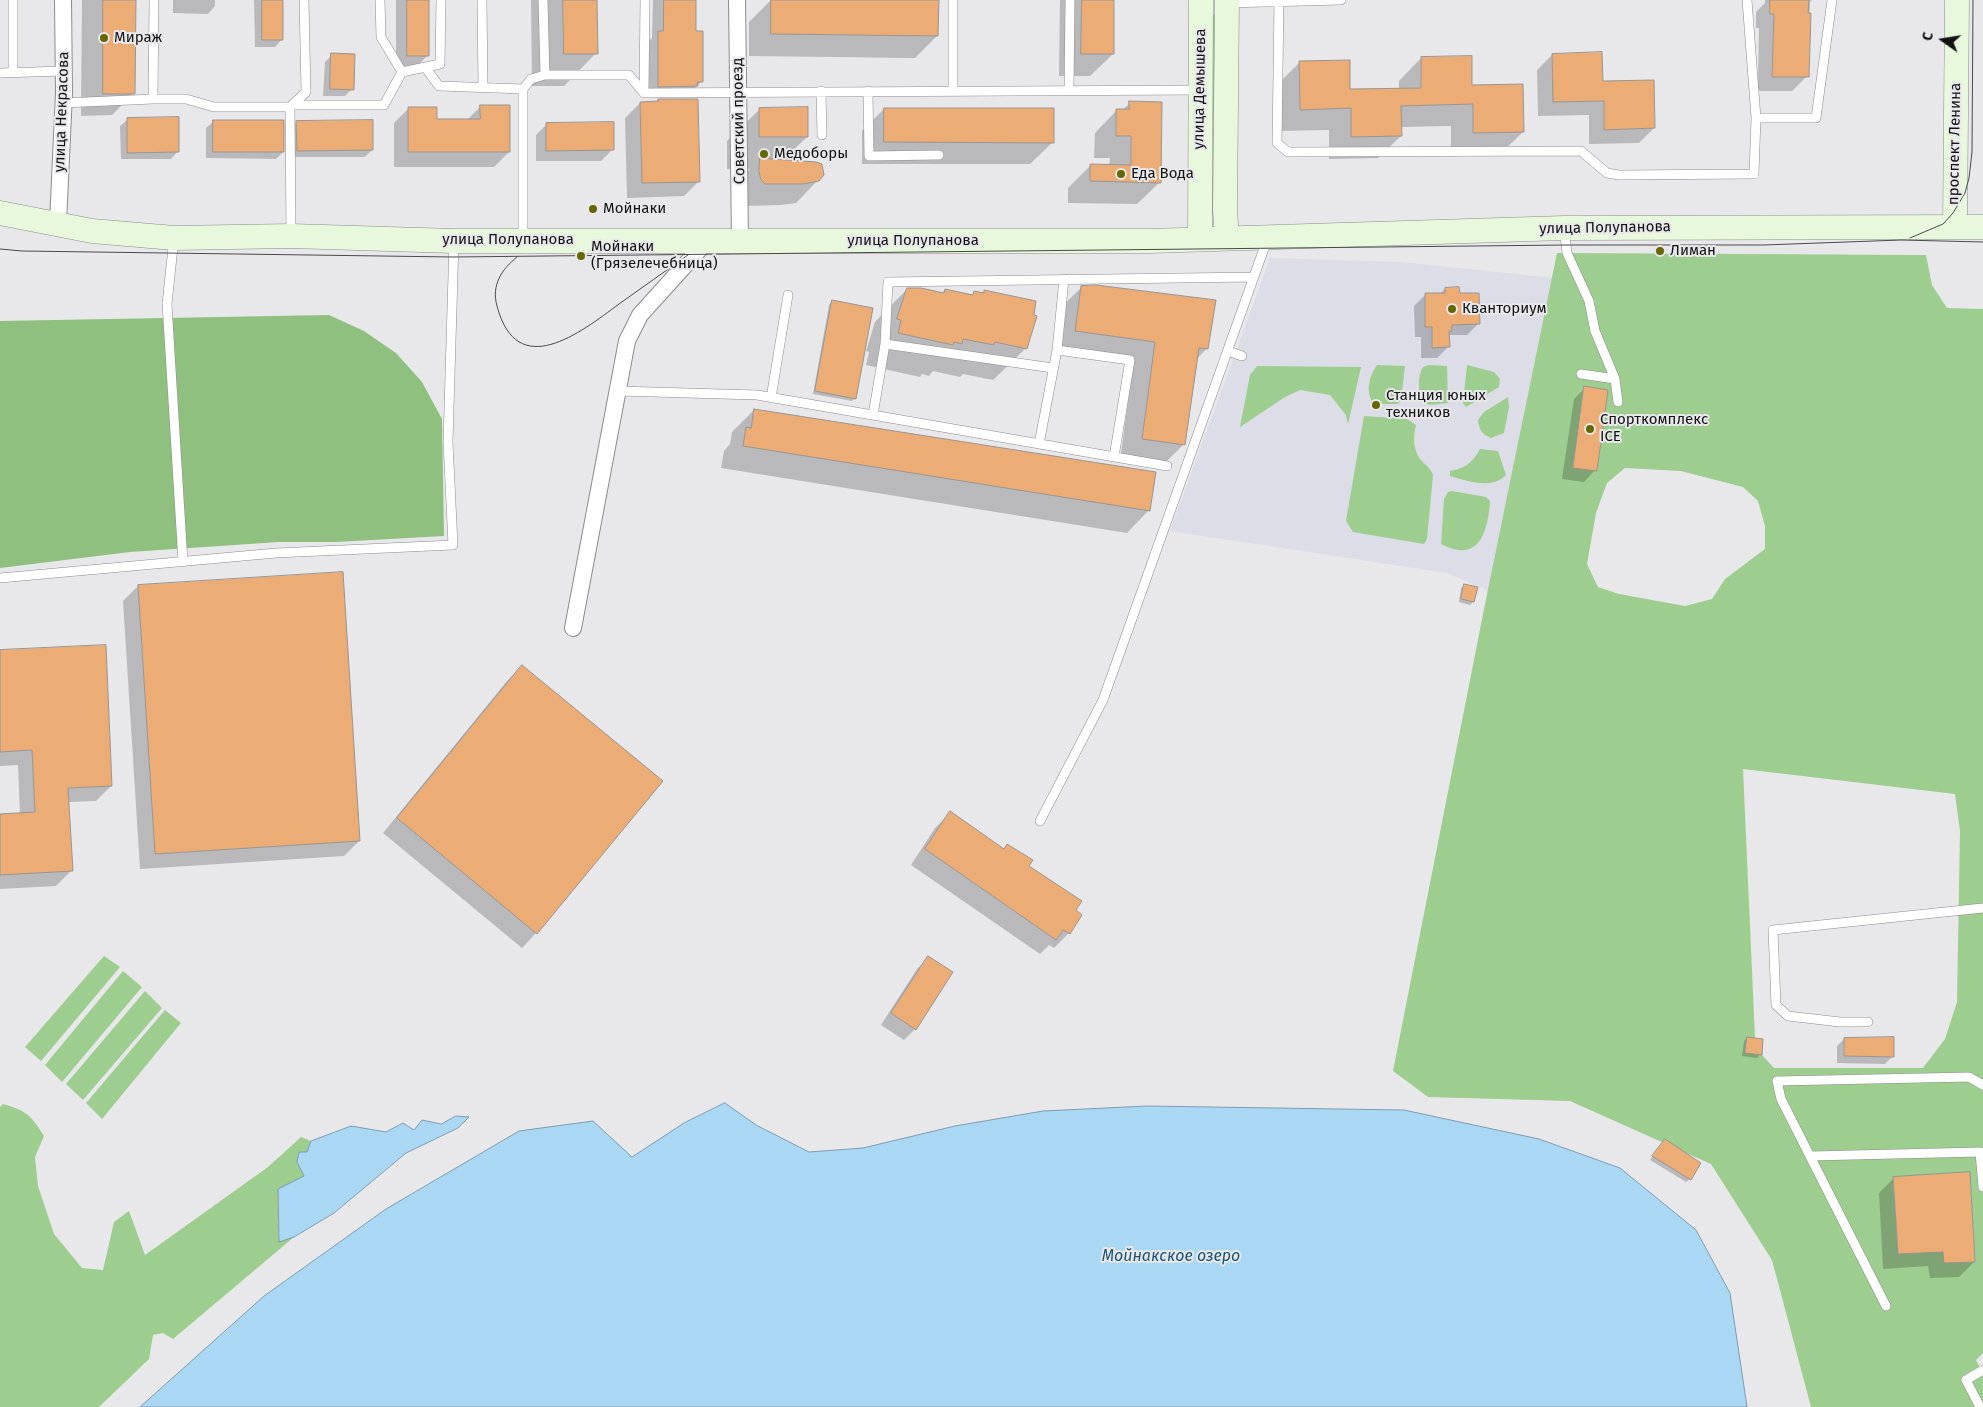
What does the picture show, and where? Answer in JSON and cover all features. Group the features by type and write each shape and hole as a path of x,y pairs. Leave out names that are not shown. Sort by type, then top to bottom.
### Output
{"street":[{"name":"улица Некрасова","path":"58,223 64,71 63,0"},
{"name":"Советский проезд","path":"737,0 740,241"},
{"name":"проспект Ленина","path":"1954,227 1956,0"},
{"path":"1201,1 1227,2"},
{"name":"улица Демышева","path":"1200,239 1201,1"},
{"name":"улица Демышева","path":"1227,2 1227,238"},
{"name":"улица Полупанова","path":"0,213 58,223 92,232 174,238 291,236 454,241 1150,241 1564,228 1983,227"},
{"path":"573,628 628,341 640,315 706,242"}],"lane":[{"path":"12,0 13,72"},
{"path":"153,99 154,0"},
{"path":"291,236 291,106 306,92 304,0"},
{"path":"380,0 381,37 402,72"},
{"path":"63,103 153,99 186,100 214,108 384,105 402,72 440,64 441,0"},
{"path":"482,0 483,87"},
{"path":"543,0 545,75"},
{"path":"644,93 645,0"},
{"path":"952,0 953,90"},
{"path":"1068,90 1070,0"},
{"path":"1227,2 1342,0"},
{"path":"1279,1 1277,142 1288,152 1581,151 1607,173 1619,176 1754,174 1756,118 1747,0"},
{"path":"1756,118 1816,118 1832,0"},
{"path":"425,67 439,86 523,89"},
{"path":"0,73 64,71"},
{"path":"523,240 523,89 531,79 545,75 629,75 644,93"},
{"path":"644,93 1200,90"},
{"path":"821,91 822,135"},
{"path":"868,91 869,156 939,155"},
{"path":"1564,228 1568,253 1588,301 1595,332 1615,378 1618,402"},
{"path":"174,238 168,304 183,562"},
{"path":"1040,821 1103,700 1228,351 1264,243 1268,238"},
{"path":"0,578 276,553 453,545 448,442 454,241"},
{"path":"873,415 885,344 888,282 1253,277"},
{"path":"1038,444 1056,350 1064,280"},
{"path":"771,398 788,295"},
{"path":"885,344 1053,368"},
{"path":"1056,350 1130,360 1114,457"},
{"path":"1228,351 1242,356"},
{"path":"1581,374 1615,378"},
{"path":"618,391 771,398 1167,466"},
{"path":"1868,1022 1840,1022 1788,1016 1776,1005 1773,930 1983,908"},
{"path":"1886,1306 1781,1099 1777,1081 1968,1077 1983,1085"},
{"path":"1810,1156 1980,1152 1983,1187"},
{"path":"1980,1407 1966,1380 1983,1370"}],"shaded area":[{"name":"Станция юных техников","path":"1270,258 1401,262 1564,279 1493,593 1447,573 1170,531"}],"green space":[{"path":"1211,13 1217,16 1214,199 1210,200"},
{"path":"1557,253 1926,255 1932,285 1947,308 1983,309 1983,1353 1976,1360 1983,1374 1983,1407 1811,1407 1772,1260 1711,1164 1570,1101 1428,1097 1393,1071 1485,604","holes":["1625,468 1681,471 1743,487 1758,501 1765,526 1765,549 1725,579 1712,599 1685,606 1619,594 1598,587 1587,564 1596,513 1607,483","1743,769 1955,794 1960,831 1957,1002 1945,1039 1923,1068 1774,1068 1762,1055 1763,1039 1755,1038"]},
{"path":"329,315 364,331 396,353 422,382 442,419 444,536 336,542 279,542 130,552 0,568 0,321"},
{"path":"1377,365 1405,366 1401,401 1398,404 1374,404 1371,400 1369,384"},
{"path":"1429,365 1447,366 1448,403 1431,405 1423,402 1421,399 1419,394 1420,374 1423,367"},
{"path":"1467,365 1494,372 1500,379 1499,387 1466,407 1463,403"},
{"path":"1257,366 1361,367 1348,424 1346,415 1330,395 1300,390 1285,397 1240,427 1250,375"},
{"path":"1508,397 1509,407 1504,433 1491,438 1485,435 1479,426 1478,420 1484,412"},
{"path":"1364,416 1407,419 1416,425 1414,438 1416,451 1433,475 1427,539 1424,544 1353,532 1346,521"},
{"path":"1480,449 1498,451 1506,475 1500,480 1487,483 1471,482 1450,476 1450,471 1460,469 1468,464"},
{"path":"1452,491 1486,497 1490,501 1484,534 1473,547 1464,550 1454,549 1441,544 1444,499 1448,492"},
{"path":"104,956 120,967 41,1061 25,1047"},
{"path":"123,971 142,987 62,1082 45,1065"},
{"path":"145,991 162,1008 83,1100 66,1084"},
{"path":"165,1010 181,1023 102,1119 86,1103"},
{"path":"3,1104 28,1115 44,1136 35,1157 38,1186 54,1234 82,1268 103,1270 114,1222 129,1211 145,1255 268,1167 301,1137 311,1141 304,1176 278,1190 279,1241 294,1237 173,1339 163,1333 153,1335 149,1359 99,1407 0,1407 0,1107"}],"water":[{"name":"Мойнакское озеро","path":"725,1103 756,1125 809,1152 863,1148 955,1126 1043,1111 1147,1106 1404,1110 1539,1139 1620,1168 1696,1230 1730,1293 1747,1407 140,1407 264,1296 386,1209 519,1131 593,1121 632,1157 684,1123"},
{"path":"456,1116 469,1117 458,1128 406,1153 334,1213 294,1237 279,1242 278,1189 304,1176 297,1162 299,1152 307,1152 311,1141 351,1126 386,1132 403,1123 414,1130 422,1120 441,1124"}],"building":[{"path":"103,0 136,0 135,94 103,94"},
{"path":"262,0 283,0 283,40 262,40"},
{"path":"407,0 429,0 429,56 407,56"},
{"path":"563,0 597,0 598,54 564,54"},
{"path":"664,0 696,0 696,31 703,31 703,82 697,82 698,86 658,87 658,31 663,31"},
{"path":"771,0 939,0 938,36 771,34"},
{"path":"1082,0 1114,0 1114,54 1081,54"},
{"path":"1770,0 1809,0 1808,13 1811,13 1809,77 1772,77 1774,14 1770,14"},
{"path":"1602,52 1603,81 1654,80 1655,128 1604,130 1604,101 1553,102 1552,54"},
{"path":"331,53 355,54 354,90 330,89"},
{"path":"1472,56 1472,85 1523,84 1524,132 1473,133 1473,104 1401,106 1402,136 1351,137 1351,108 1300,110 1299,61 1350,60 1350,89 1421,88 1421,57"},
{"path":"658,99 698,99 700,182 642,183 640,102 658,101"},
{"path":"1129,101 1162,102 1161,183 1090,181 1090,164 1131,165 1131,136 1116,136 1116,109 1129,109"},
{"path":"480,105 510,105 510,152 408,152 408,107 437,107 437,119 480,119"},
{"path":"808,107 808,137 759,137 759,108"},
{"path":"884,108 1054,108 1054,143 884,142"},
{"path":"179,117 179,152 127,153 127,118"},
{"path":"213,120 284,120 284,152 213,152"},
{"path":"373,120 373,150 297,151 296,121"},
{"path":"614,122 614,150 546,151 546,123"},
{"path":"760,158 816,162 822,164 824,175 819,181 803,184 765,184 761,180 759,172"},
{"path":"1096,285 1216,300 1208,349 1199,348 1185,445 1142,439 1155,342 1075,331 1081,286"},
{"name":"Кванториум","path":"1459,287 1460,293 1479,293 1480,324 1452,325 1452,331 1449,331 1450,347 1432,348 1432,327 1425,327 1425,293 1445,293 1445,288"},
{"path":"907,288 921,288 944,293 945,289 973,295 974,291 984,293 984,290 1036,301 1034,315 1037,316 1027,349 995,342 994,345 963,339 962,344 954,342 953,345 898,333 901,320 897,319"},
{"path":"832,300 873,308 856,399 815,391"},
{"name":"Спорткомплекс ICE","path":"1584,386 1608,390 1597,471 1573,468"},
{"path":"754,409 1156,472 1150,511 743,446 746,427 751,428"},
{"path":"343,572 360,841 155,854 138,585"},
{"path":"1464,584 1478,587 1474,602 1461,599"},
{"path":"106,645 112,786 68,788 73,871 0,875 0,814 35,812 32,750 0,752 0,650"},
{"path":"522,665 663,781 537,934 397,818"},
{"path":"950,811 1004,849 1007,844 1033,860 1029,866 1082,901 1076,910 1082,915 1070,934 1063,930 1056,940 925,849"},
{"path":"928,956 953,972 916,1030 891,1013"},
{"path":"1747,1037 1763,1039 1762,1055 1745,1053"},
{"path":"1894,1037 1894,1057 1844,1056 1844,1038"},
{"path":"1665,1139 1701,1163 1691,1180 1652,1156"},
{"path":"1970,1172 1975,1262 1944,1263 1943,1252 1898,1254 1893,1177"}],"tram line":[{"path":"1910,238 1943,224 1953,213 1965,193 1969,178 1972,152 1973,0"},
{"path":"0,249 22,251 453,257 1566,245 1764,245 1901,240 1983,242"},
{"path":"517,257 502,272 499,278 495,291 497,306 506,329 519,342 534,346 551,344 569,337 586,327 688,255"}],"place":[{"name":"Мираж","path":"104,38"},
{"name":"Медоборы","path":"764,154"},
{"name":"Еда Вода","path":"1121,174"},
{"name":"Мойнаки","path":"593,209"},
{"name":"Лиман","path":"1660,251"},
{"name":"Мойнаки (Грязелечебница)","path":"581,256"},
{"name":"Кванториум","path":"1452,309"},
{"name":"Станция юных техников","path":"1376,405"},
{"name":"Спорткомплекс ICE","path":"1590,429"}]}
